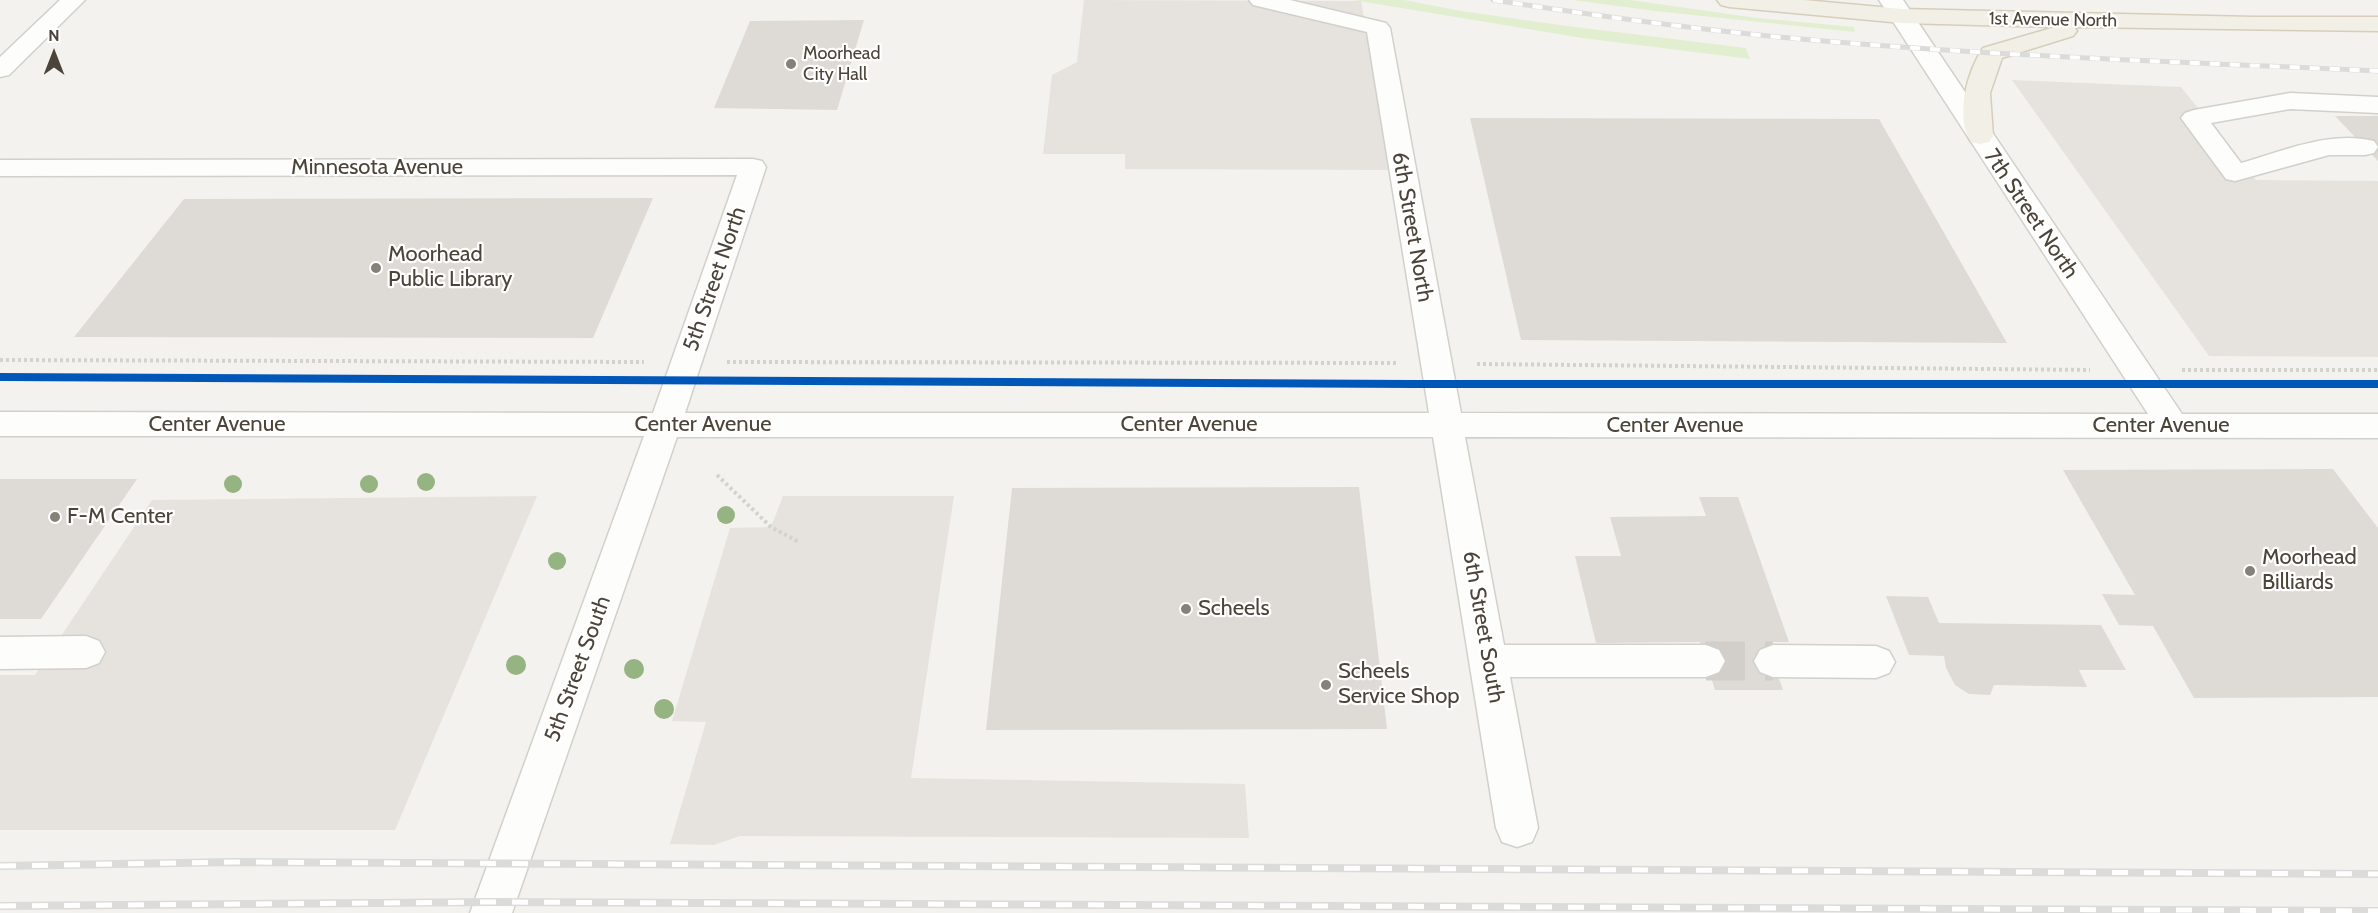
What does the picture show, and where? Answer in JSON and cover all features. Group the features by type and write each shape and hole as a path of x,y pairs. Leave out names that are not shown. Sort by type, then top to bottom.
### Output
{"main road":[{"name":"1st Avenue North","path":"1729,0 2253,24 2378,24"},
{"path":"1980,136 1976,102 1978,80 1992,53 2063,31 2253,24"}],"street":[{"path":"0,70 73,0"},
{"name":"6th Street North","path":"1261,0 1378,28 1448,426"},
{"name":"7th Street North","path":"1897,8 2173,426"},
{"path":"2365,147 2328,147 2235,173 2194,118 2290,101 2378,105"},
{"name":"Minnesota Avenue","path":"0,168 753,168"},
{"name":"5th Street North","path":"664,425 753,168"},
{"name":"Center Avenue","path":"0,424 2378,426"},
{"name":"5th Street South","path":"491,913 664,425"},
{"name":"6th Street South","path":"1448,426 1517,828"},
{"path":"0,653 86,652"},
{"path":"1488,661 1706,661"},
{"path":"1773,661 1876,662"}],"path":[{"path":"0,360 1437,364 2378,370"},
{"path":"717,475 771,527 799,542"}],"green space":[{"path":"1353,0 1404,0 1461,11 1567,26 1746,48 1750,59 1582,38"},
{"path":"1573,0 1630,0 1757,18 1854,27 1855,32 1655,11"}],"shaded area":[{"path":"1084,0 1361,1 1390,170 1125,169 1125,154 1043,154 1052,75 1077,62"},
{"path":"2012,80 2181,87 2256,180 2378,181 2378,357 2209,356"},
{"path":"537,496 395,830 0,830 0,675 35,675 152,500"},
{"path":"783,496 954,496 911,778 1245,784 1249,838 740,836 714,845 670,844 706,722 672,721 730,528 771,527"}],"building":[{"name":"Moorhead City Hall","path":"864,20 837,110 714,108 750,21"},
{"path":"2335,116 2378,116 2378,161"},
{"path":"1470,118 1879,119 2007,343 1521,340"},
{"name":"Moorhead Public Library","path":"653,198 593,338 74,337 184,199"},
{"name":"Moorhead Billiards","path":"2333,469 2378,528 2378,697 2194,698 2153,626 2119,625 2102,594 2135,595 2063,470"},
{"name":"F-M Center","path":"0,479 137,479 41,619 0,619"},
{"name":"Scheels","path":"1359,487 1387,729 986,730 1012,488"},
{"path":"1699,497 1738,497 1789,642 1766,642 1783,690 1715,690 1700,642 1596,643 1575,556 1621,556 1610,517 1706,516"},
{"path":"1886,596 1928,597 1939,623 2101,625 2126,670 2079,670 2087,687 1994,685 1990,695 1969,694 1955,685 1946,668 1944,656 1909,655"}],"tunnel":[{"path":"1706,661 1773,661"}],"railway":[{"path":"1493,0 1678,26 1863,44 2084,58 2378,71"},
{"path":"0,866 235,862 2378,874"},
{"path":"0,906 495,902 2378,911"}],"cycle path":[{"path":"0,377 1412,384 2378,384"}],"place":[{"name":"Moorhead City Hall","path":"791,64"},
{"name":"Moorhead Public Library","path":"376,268"},
{"name":"F-M Center","path":"55,517"},
{"name":"Moorhead Billiards","path":"2250,571"},
{"name":"Scheels","path":"1186,609"},
{"name":"Scheels Service Shop","path":"1326,685"}]}
